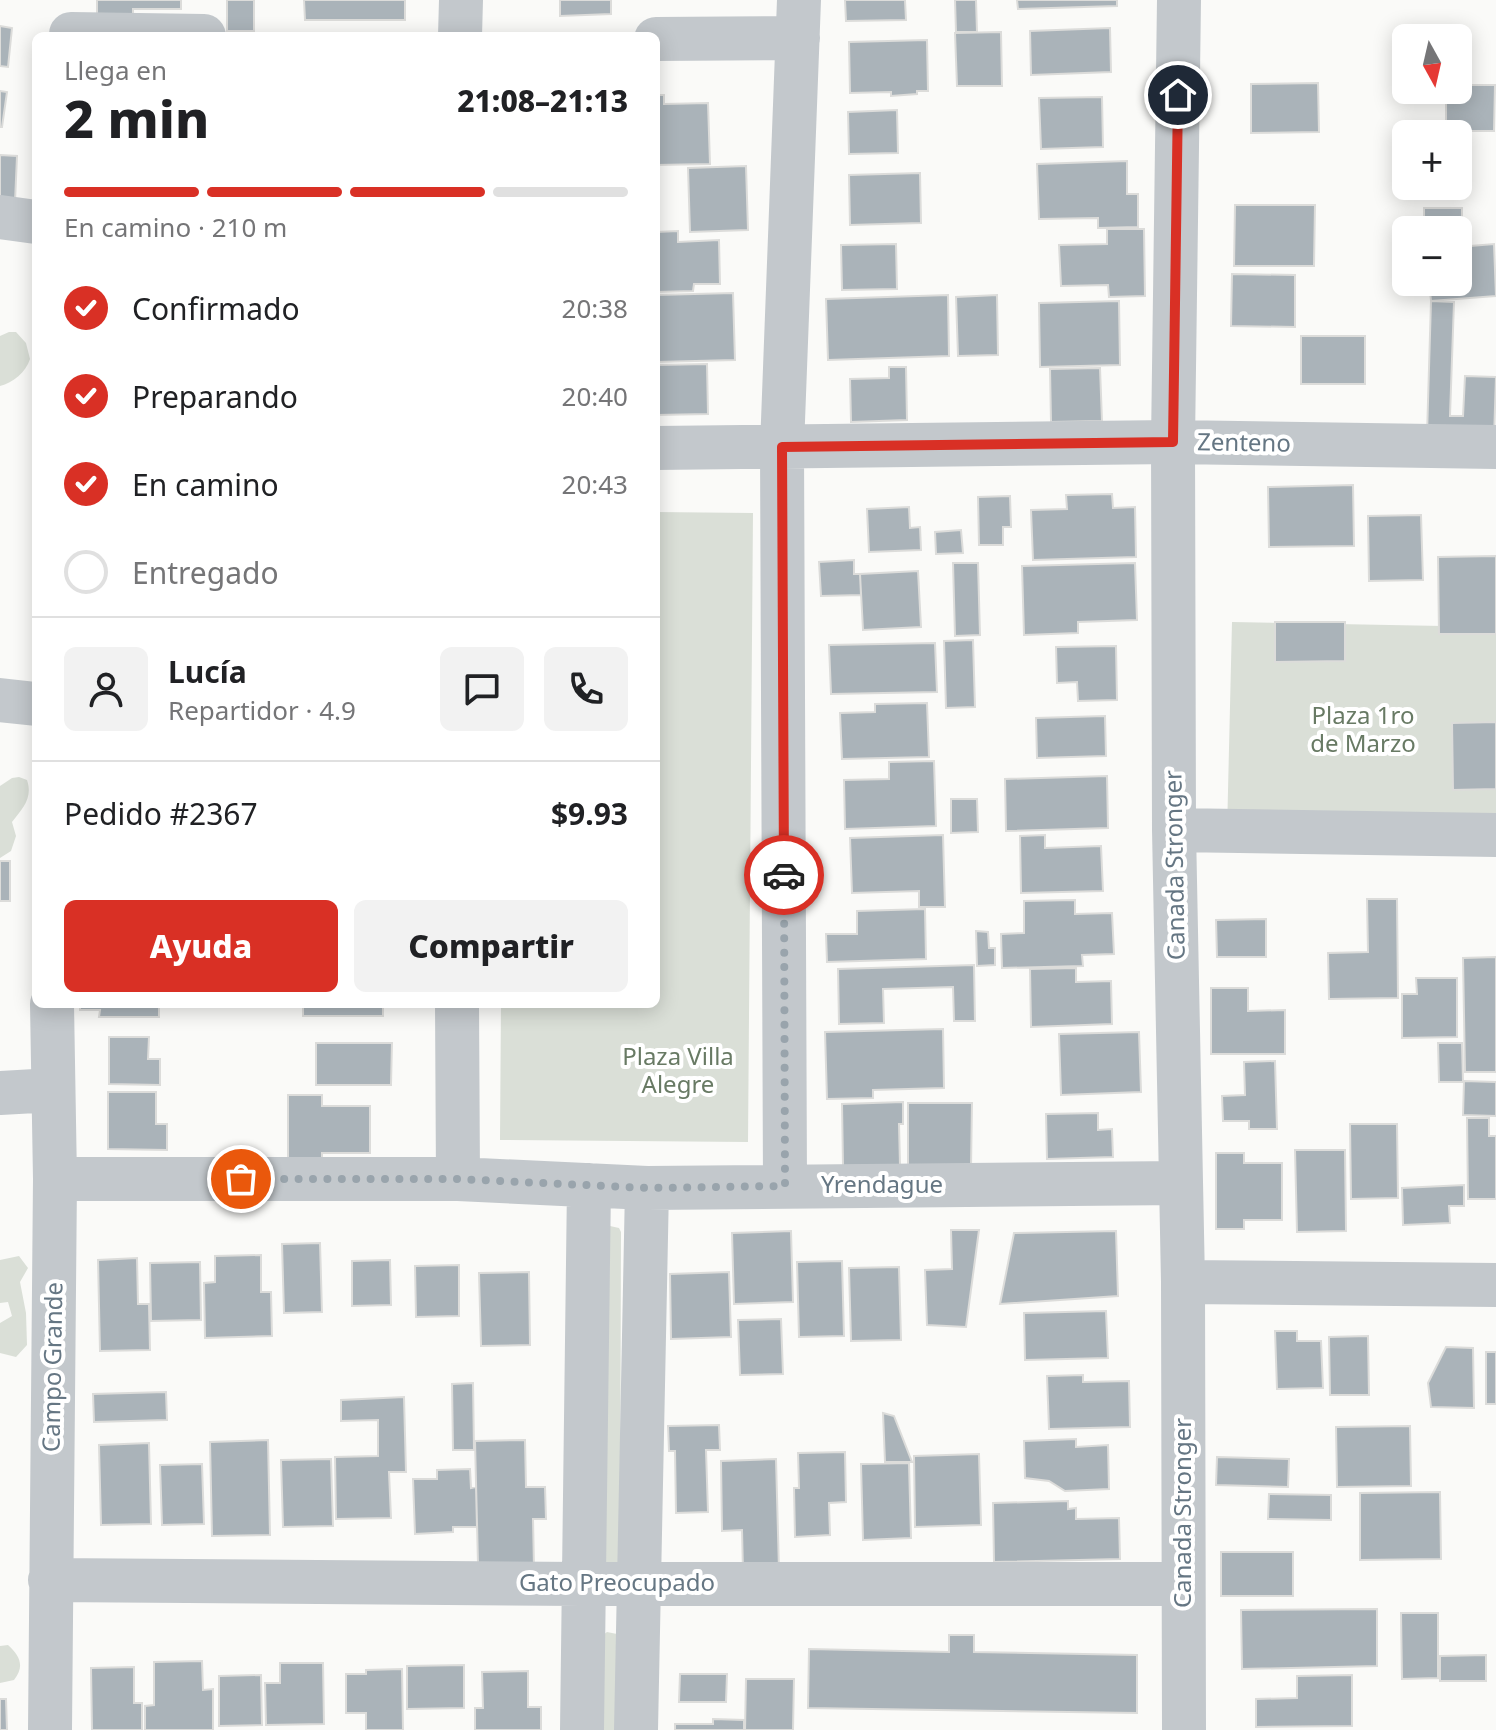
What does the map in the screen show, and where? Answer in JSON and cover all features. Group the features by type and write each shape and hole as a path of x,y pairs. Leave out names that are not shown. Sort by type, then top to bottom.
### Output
{"street":[{"path":"460,32 461,0"},
{"name":"Canada Stronger","path":"1179,0 1173,442 1174,830 1183,1282 1184,1730"},
{"path":"660,38 799,19 782,447 785,1186"},
{"path":"71,23 163,32"},
{"path":"0,217 32,221"},
{"name":"Zenteno","path":"660,448 1173,442 1496,447"},
{"path":"0,700 32,704"},
{"path":"1174,830 1496,835"},
{"name":"Campo Grande","path":"50,1730 55,1179 52,1008"},
{"path":"457,1008 458,1179"},
{"path":"0,1093 53,1090"},
{"name":"Yrendague","path":"55,1179 458,1179 647,1188 1180,1183"},
{"path":"582,1730 589,1185"},
{"path":"636,1730 647,1188"},
{"path":"1183,1282 1496,1285"},
{"name":"Gato Preocupado","path":"50,1580 1183,1584"}],"green space":[{"path":"16,332 26,343 30,359 18,376 0,386 0,336"},
{"name":"Plaza Villa Alegre","path":"660,512 753,513 748,1142 500,1140 501,1008 660,1008"},
{"name":"Plaza 1ro de Marzo","path":"1232,622 1496,627 1496,838 1227,833"},
{"path":"19,777 27,780 28,798 12,822 16,836 11,851 0,858 0,786"},
{"path":"610,1226 619,1228 621,1232 620,1565 604,1569"},
{"path":"19,1256 28,1268 20,1282 26,1313 27,1345 16,1357 0,1353 0,1323 12,1316 8,1302 0,1303 0,1260"},
{"path":"607,1632 617,1634 618,1730 600,1730 603,1635"},
{"path":"8,1645 16,1653 20,1666 14,1680 0,1683 0,1646"}],"building":[{"path":"97,0 181,0 181,9 133,9 133,24 97,24"},
{"path":"227,0 254,0 254,31 227,31"},
{"path":"304,0 405,0 405,20 305,20"},
{"path":"560,0 611,0 611,14 560,16"},
{"path":"845,0 905,0 906,20 846,21"},
{"path":"955,0 976,0 977,32 956,32"},
{"path":"1017,0 1117,0 1117,6 1018,9"},
{"path":"0,26 12,28 8,67 0,66"},
{"path":"1110,28 1111,72 1031,75 1030,31"},
{"path":"1001,32 1002,86 957,86 955,33"},
{"path":"927,40 928,91 891,96 891,92 850,93 849,42"},
{"path":"1318,83 1319,132 1251,133 1251,84"},
{"path":"1472,85 1495,85 1494,131 1472,131 1472,120 1446,120 1446,104 1472,104"},
{"path":"0,91 7,92 2,127 0,127"},
{"path":"660,95 664,95 664,104 708,103 710,164 660,165"},
{"path":"1102,97 1103,147 1041,149 1039,98"},
{"path":"897,110 898,153 849,154 848,112"},
{"path":"0,155 17,156 15,202 0,201"},
{"path":"1127,161 1127,194 1138,194 1138,227 1098,228 1098,218 1039,219 1037,164"},
{"path":"746,166 748,230 690,232 688,168"},
{"path":"920,173 921,223 850,225 849,175"},
{"path":"1235,205 1315,205 1314,266 1234,266"},
{"path":"1424,208 1462,208 1462,216 1424,216"},
{"path":"1107,229 1144,229 1145,296 1109,297 1108,285 1061,286 1059,245 1107,244"},
{"path":"678,231 678,242 719,240 720,284 694,284 693,291 660,292 660,232"},
{"path":"896,244 897,289 842,290 841,245"},
{"path":"1494,244 1496,296 1431,301 1430,296 1472,296 1472,246"},
{"path":"1232,274 1295,275 1295,327 1231,326"},
{"path":"733,293 735,360 660,362 660,295"},
{"path":"948,295 949,356 828,360 826,299"},
{"path":"997,295 998,355 958,356 956,297"},
{"path":"1119,301 1120,365 1040,367 1039,303"},
{"path":"1431,301 1454,302 1450,416 1463,416 1465,376 1496,377 1494,438 1427,435"},
{"path":"1301,336 1365,336 1365,384 1301,384"},
{"path":"707,364 708,414 660,415 660,365"},
{"path":"889,367 906,367 907,420 851,422 850,379 889,378"},
{"path":"1100,368 1102,421 1051,422 1050,369"},
{"path":"1353,485 1354,546 1269,547 1268,487"},
{"path":"1112,494 1113,508 1135,507 1136,557 1033,560 1031,510 1067,509 1066,495"},
{"path":"1010,496 1011,527 1003,527 1003,545 979,545 978,497"},
{"path":"909,507 910,528 920,527 921,550 869,552 867,509"},
{"path":"1421,515 1423,580 1369,581 1368,516"},
{"path":"961,530 963,553 936,554 935,532"},
{"path":"1496,556 1496,634 1439,634 1438,557"},
{"path":"854,560 854,574 860,574 861,595 821,596 819,562"},
{"path":"953,563 978,563 980,635 955,636"},
{"path":"1135,563 1137,620 1078,622 1078,633 1024,635 1022,566"},
{"path":"918,571 921,627 863,630 860,574"},
{"path":"1275,622 1345,622 1345,661 1275,662"},
{"path":"973,640 975,707 946,708 944,641"},
{"path":"935,643 937,692 831,694 829,645"},
{"path":"1116,646 1117,700 1078,701 1077,682 1057,683 1056,647"},
{"path":"927,703 929,757 842,759 840,713 875,712 875,704"},
{"path":"1105,716 1106,756 1037,758 1036,718"},
{"path":"1496,722 1496,789 1453,790 1452,723"},
{"path":"934,761 936,826 845,829 844,780 889,779 889,762"},
{"path":"1107,776 1108,828 1006,831 1005,779"},
{"path":"951,799 977,799 978,832 951,833"},
{"path":"943,835 945,907 919,907 919,891 852,893 850,838"},
{"path":"1045,835 1045,848 1101,846 1103,891 1021,893 1020,836"},
{"path":"0,861 10,861 10,901 0,901"},
{"path":"1367,899 1397,899 1398,998 1329,999 1328,953 1368,952"},
{"path":"1075,900 1075,914 1112,913 1114,954 1082,955 1083,966 1002,968 1001,934 1024,933 1024,901"},
{"path":"925,909 926,959 827,962 826,934 857,934 857,911"},
{"path":"1266,919 1266,957 1217,957 1216,920"},
{"path":"976,931 988,932 989,948 995,948 995,965 977,966"},
{"path":"1496,957 1496,1072 1465,1072 1463,958"},
{"path":"974,965 975,1021 954,1021 953,987 883,989 884,1023 839,1024 838,969"},
{"path":"1076,968 1076,982 1111,981 1112,1024 1031,1027 1030,969"},
{"path":"1416,978 1457,978 1457,1037 1402,1038 1402,994 1417,994"},
{"path":"1211,988 1248,988 1248,1011 1285,1010 1285,1054 1211,1054"},
{"path":"159,1008 159,1017 99,1017 100,1010 80,1010"},
{"path":"303,1008 383,1008 383,1016 303,1016"},
{"path":"943,1029 944,1088 873,1090 873,1098 827,1099 825,1032"},
{"path":"1139,1032 1141,1092 1061,1095 1059,1034"},
{"path":"109,1037 149,1037 148,1059 160,1059 160,1085 109,1084"},
{"path":"316,1043 392,1043 391,1085 316,1085"},
{"path":"1438,1043 1462,1043 1463,1082 1439,1082"},
{"path":"1275,1061 1277,1129 1249,1129 1249,1121 1223,1121 1222,1096 1245,1095 1244,1062"},
{"path":"1464,1081 1496,1082 1496,1116 1463,1115"},
{"path":"108,1092 156,1092 156,1124 167,1124 167,1150 108,1149"},
{"path":"288,1095 322,1095 322,1106 370,1106 370,1153 322,1153 322,1160 288,1159"},
{"path":"903,1102 903,1124 899,1124 900,1165 843,1166 842,1104"},
{"path":"908,1103 972,1103 971,1168 908,1167"},
{"path":"1098,1113 1098,1130 1112,1129 1113,1157 1047,1159 1046,1114"},
{"path":"1467,1118 1489,1118 1489,1136 1496,1136 1496,1199 1468,1199"},
{"path":"1350,1124 1397,1124 1398,1198 1351,1199"},
{"path":"1295,1150 1345,1150 1346,1231 1297,1232"},
{"path":"1216,1153 1244,1153 1244,1163 1282,1163 1282,1220 1244,1220 1244,1229 1216,1229"},
{"path":"1464,1185 1464,1206 1449,1206 1450,1223 1403,1225 1402,1188"},
{"path":"951,1230 979,1230 966,1327 927,1325 925,1270 952,1269"},
{"path":"791,1231 793,1302 734,1304 732,1233"},
{"path":"1116,1231 1118,1296 1000,1304 1014,1233"},
{"path":"320,1243 322,1312 284,1313 282,1244"},
{"path":"261,1255 261,1292 271,1292 272,1336 205,1338 204,1283 215,1282 215,1256"},
{"path":"137,1258 138,1304 149,1304 150,1350 100,1351 98,1260"},
{"path":"390,1260 391,1305 352,1306 352,1261"},
{"path":"842,1261 844,1336 799,1337 797,1262"},
{"path":"200,1262 201,1320 151,1321 150,1263"},
{"path":"459,1265 459,1316 416,1317 415,1266"},
{"path":"899,1267 901,1340 851,1341 849,1268"},
{"path":"529,1272 530,1345 481,1346 479,1273"},
{"path":"729,1272 731,1337 671,1339 670,1274"},
{"path":"1106,1311 1108,1358 1025,1360 1024,1313"},
{"path":"781,1319 783,1374 740,1375 738,1320"},
{"path":"1275,1331 1297,1331 1297,1341 1321,1341 1323,1388 1277,1389"},
{"path":"1368,1336 1369,1395 1330,1395 1329,1337"},
{"path":"1446,1347 1473,1348 1474,1408 1431,1407 1428,1383"},
{"path":"1486,1352 1496,1352 1496,1404 1486,1404"},
{"path":"1083,1375 1083,1382 1129,1381 1130,1427 1049,1429 1047,1376"},
{"path":"473,1383 474,1450 453,1450 452,1384"},
{"path":"166,1392 167,1420 94,1422 93,1394"},
{"path":"404,1397 406,1472 389,1472 391,1518 336,1519 335,1457 378,1456 378,1420 341,1421 341,1400"},
{"path":"883,1413 894,1416 912,1462 885,1462"},
{"path":"719,1425 720,1450 706,1450 708,1512 676,1513 675,1451 669,1451 668,1426"},
{"path":"1410,1426 1411,1486 1337,1487 1336,1427"},
{"path":"1076,1439 1076,1447 1108,1445 1109,1489 1065,1491 1049,1481 1025,1478 1024,1441"},
{"path":"268,1440 270,1535 212,1536 210,1442"},
{"path":"525,1440 526,1487 545,1487 546,1519 533,1519 534,1568 478,1564 475,1441"},
{"path":"149,1443 151,1524 101,1525 99,1445"},
{"path":"845,1452 846,1502 829,1503 830,1535 795,1537 794,1488 799,1488 798,1453"},
{"path":"979,1454 981,1525 915,1527 914,1456"},
{"path":"1217,1457 1289,1459 1288,1487 1216,1485"},
{"path":"331,1459 333,1526 283,1527 281,1460"},
{"path":"776,1459 779,1570 743,1571 742,1530 722,1531 721,1461"},
{"path":"909,1463 911,1538 863,1540 861,1464"},
{"path":"202,1464 204,1524 162,1525 160,1465"},
{"path":"470,1469 471,1488 476,1487 477,1527 453,1527 453,1532 415,1534 413,1479 437,1479 437,1470"},
{"path":"1440,1492 1441,1559 1360,1560 1360,1493"},
{"path":"1269,1494 1331,1495 1331,1520 1268,1519"},
{"path":"1068,1501 1068,1509 1076,1508 1076,1519 1119,1518 1120,1559 994,1562 993,1503"},
{"path":"1221,1552 1293,1552 1293,1596 1221,1596"},
{"path":"1377,1609 1377,1666 1242,1669 1241,1610"},
{"path":"1401,1613 1438,1613 1438,1678 1402,1679"},
{"path":"949,1635 974,1635 974,1652 1137,1655 1137,1713 808,1708 809,1649 949,1652"},
{"path":"1486,1655 1486,1681 1440,1681 1440,1656"},
{"path":"202,1661 203,1690 213,1689 213,1730 145,1730 145,1706 154,1705 154,1662"},
{"path":"280,1663 323,1663 324,1724 266,1725 265,1683 280,1683"},
{"path":"464,1665 464,1708 407,1709 407,1666"},
{"path":"134,1667 134,1703 142,1703 142,1730 92,1730 91,1668"},
{"path":"402,1669 403,1730 366,1730 366,1713 346,1713 346,1674"},
{"path":"528,1671 528,1707 541,1707 541,1730 475,1730 475,1708 483,1708 482,1672"},
{"path":"680,1674 727,1674 726,1702 679,1702"},
{"path":"261,1675 262,1725 219,1726 219,1676"},
{"path":"1352,1675 1352,1726 1256,1727 1256,1699 1297,1698 1297,1676"},
{"path":"746,1679 794,1679 793,1730 745,1730"},
{"path":"0,1699 6,1699 7,1730 0,1730"},
{"path":"713,1719 744,1720 744,1730 675,1730 675,1724 713,1724"}],"way so far":[{"path":"241,1179 458,1179 647,1188 785,1186 784,875"}],"route":[{"path":"784,875 782,447 1173,442 1178,95"}]}
